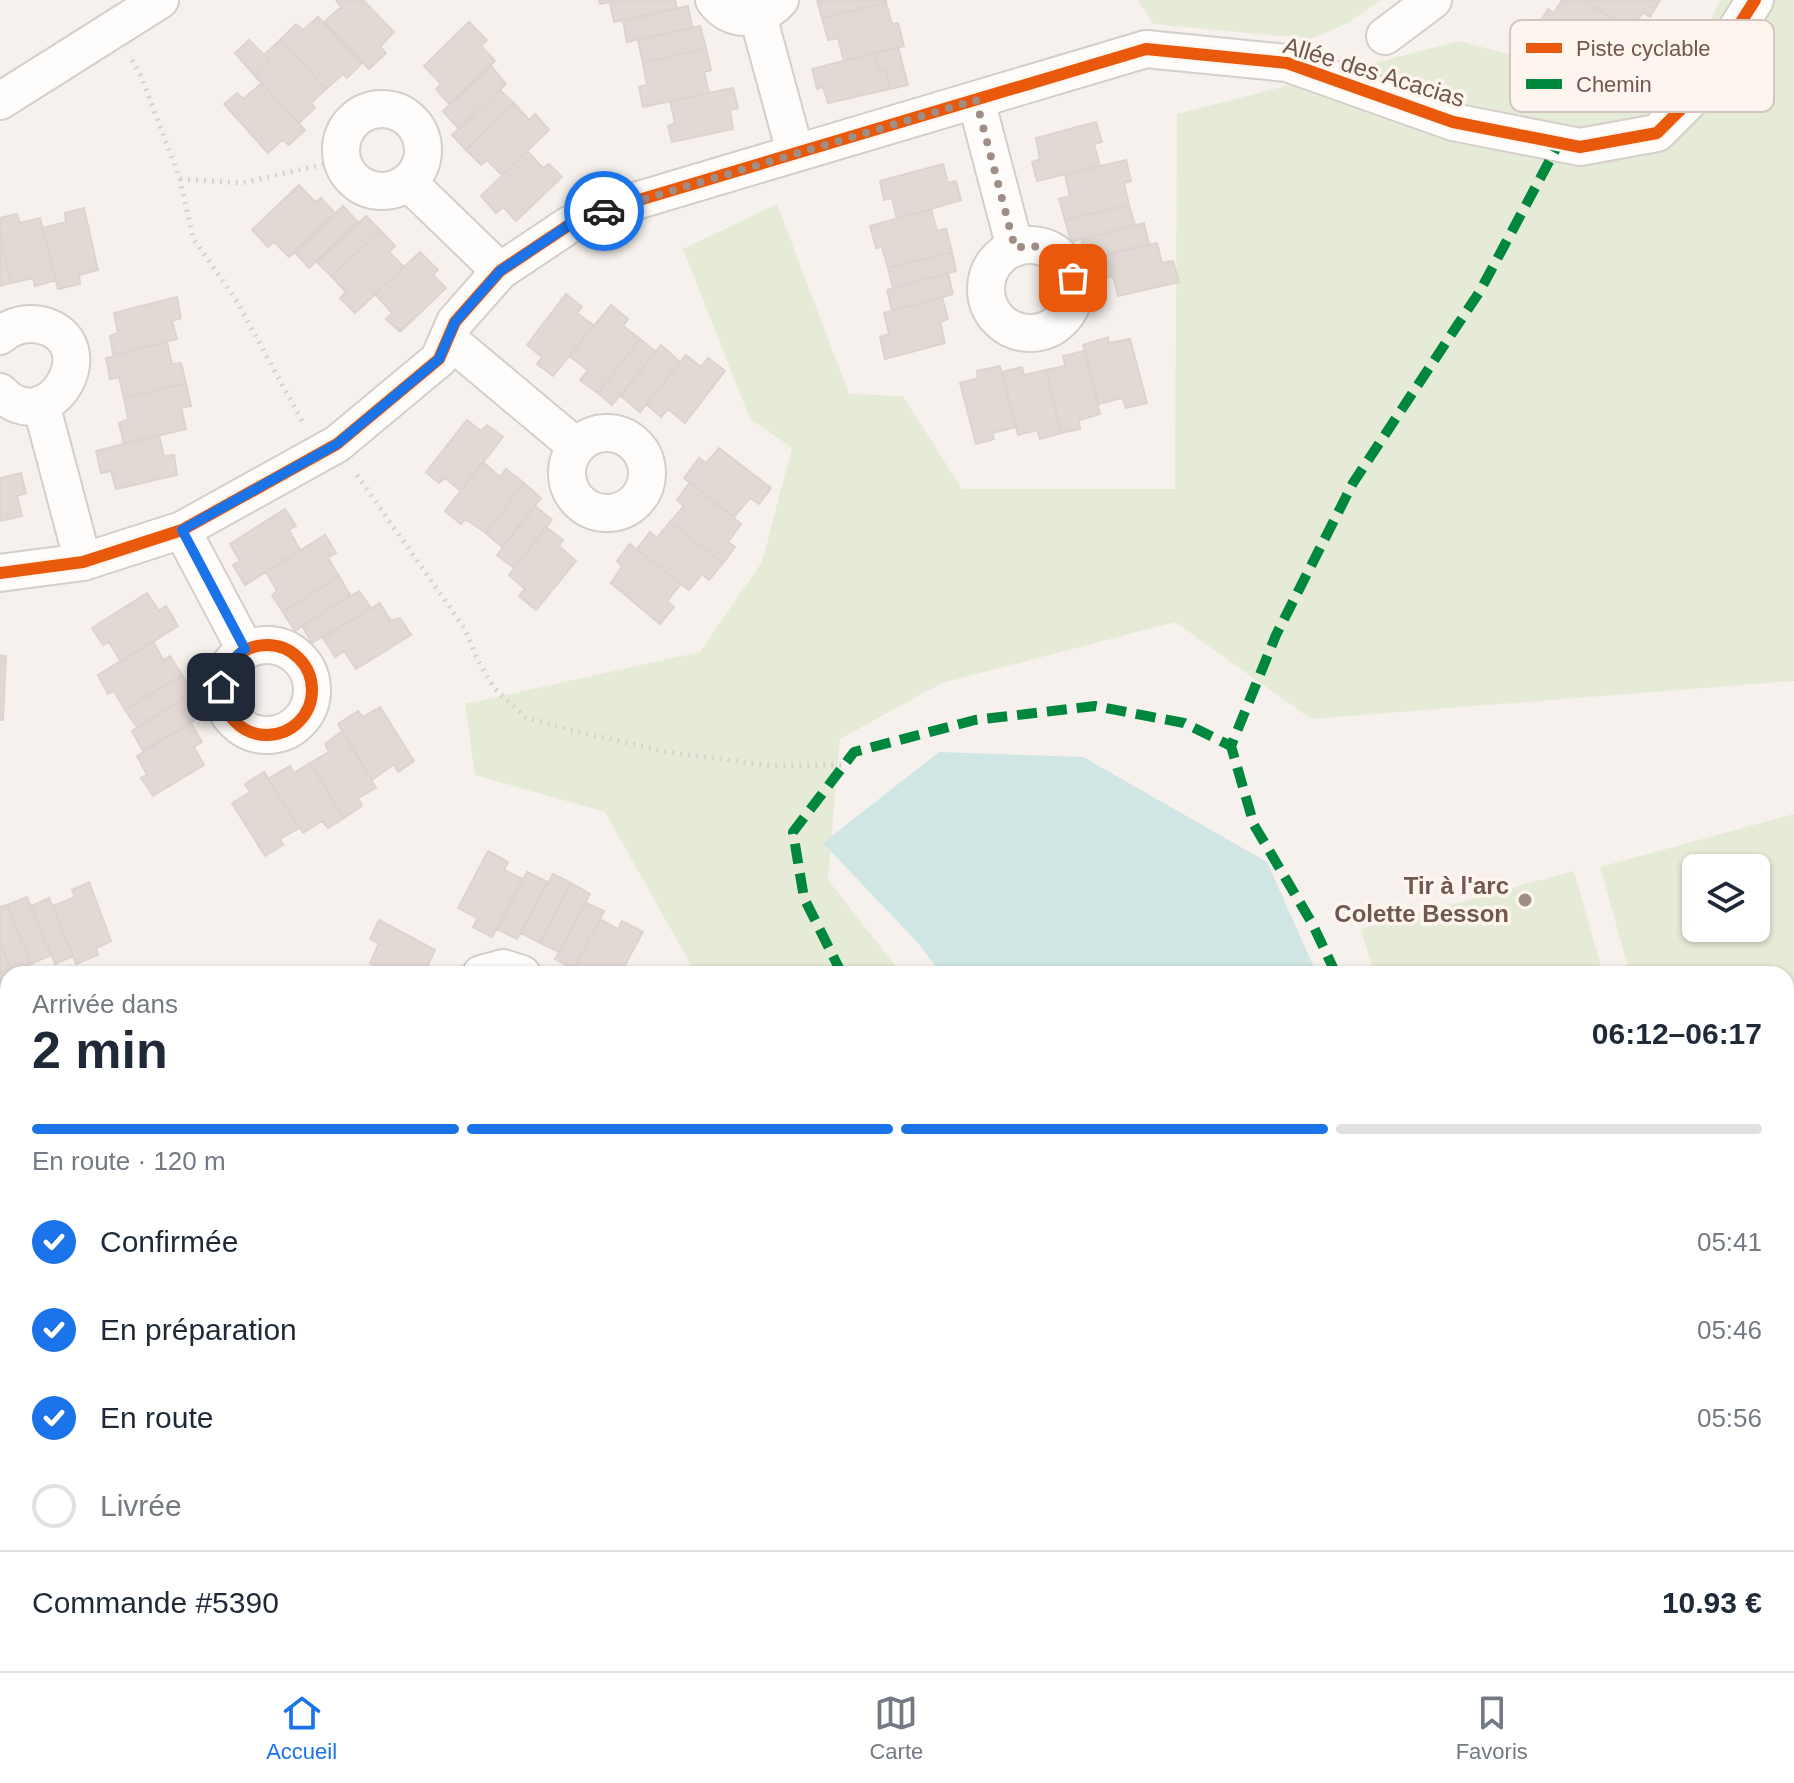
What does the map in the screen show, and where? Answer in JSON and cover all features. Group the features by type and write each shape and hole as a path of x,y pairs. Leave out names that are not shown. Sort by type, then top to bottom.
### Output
{"street":[{"path":"0,101 160,0"},
{"path":"714,0 731,15 744,17 769,8 795,152"},
{"path":"1385,36 1433,0"},
{"name":"Allée des Acacias","path":"1742,20 1755,0"},
{"name":"Allée des Acacias","path":"0,573 83,562 182,530 328,449 439,359 455,322 500,271 569,225 612,208 795,152 1146,49 1287,63 1453,122 1580,147 1657,133 1678,112"},
{"path":"976,100 1015,248"},
{"path":"376,110 402,114 413,122 420,133 422,160 417,172 408,182 383,191 357,183 342,160 341,146 345,133 363,114 376,110"},
{"path":"408,182 500,271"},
{"path":"0,336 19,325 47,327 59,335 71,361 70,375 64,388 54,398 41,404 28,406 15,403 0,392"},
{"path":"448,339 577,447"},
{"path":"41,404 83,562"},
{"path":"182,530 245,649"}],"path":[{"path":"115,29 141,76 180,179 193,238 236,300 328,449 378,509 465,629 477,659 494,688 525,717 668,752 772,766 845,765"},
{"path":"180,179 242,183 342,160"}],"green space":[{"path":"1138,0 1381,0 1346,24 1311,39 1153,24"},
{"path":"1720,0 1794,0 1794,681 1311,719 1175,622 942,683 840,739 828,880 896,966 692,966 605,812 475,775 465,704 700,652 762,562 792,448 750,419 683,249 777,204 849,394 903,396 962,489 1175,489 1177,114 1459,41 1510,55 1510,112 1774,112 1774,20 1711,20"},
{"path":"1794,814 1794,966 1628,966 1600,867"},
{"name":"Tir à l'arc Colette Besson","path":"1574,871 1601,966 1372,966 1361,929"}],"shaded area":[{"path":"939,752 1083,757 1267,862 1313,966 935,966 919,944 823,843"}],"building":[{"path":"336,0 363,0 394,32 380,47 386,53 369,69 324,22 341,7"},
{"path":"599,0 675,0 677,8 614,22 610,2 600,4"},
{"path":"817,0 886,0 886,3 822,18"},
{"path":"1562,0 1583,0 1616,20 1541,20 1548,9 1554,13"},
{"path":"1583,0 1660,0 1650,17 1643,12 1638,20 1615,20"},
{"path":"886,3 892,24 898,23 904,46 844,61 838,38 828,40 822,18"},
{"path":"688,6 692,27 627,42 623,21"},
{"path":"318,17 362,63 347,78 343,74 326,89 281,39 296,24 303,30"},
{"path":"469,22 487,40 481,46 495,61 449,104 436,89 441,84 424,66"},
{"path":"700,26 706,48 643,63 638,41"},
{"path":"281,39 326,89 311,103 315,108 299,123 255,76 270,61 264,55"},
{"path":"249,40 270,61 255,76 235,53"},
{"path":"898,47 908,85 890,89 886,70 879,72 874,53"},
{"path":"706,48 711,70 704,72 709,93 643,107 639,87 647,85 643,63"},
{"path":"874,53 879,72 886,70 890,89 828,103 823,87 817,89 812,69"},
{"path":"491,66 506,84 459,129 443,111"},
{"path":"262,83 305,130 289,145 282,140 268,153 224,104 237,93 243,99"},
{"path":"733,88 738,108 730,110 733,129 672,142 668,126 675,123 670,101"},
{"path":"500,90 514,103 466,150 452,135"},
{"path":"514,103 529,120 535,114 549,130 502,175 487,160 481,165 466,150"},
{"path":"1096,122 1102,142 1094,144 1100,166 1037,181 1032,162 1040,159 1036,138"},
{"path":"527,151 543,168 549,164 562,177 516,221 503,207 496,213 481,196"},
{"path":"1126,160 1131,181 1124,183 1129,205 1065,220 1059,199 1070,196 1065,175"},
{"path":"943,164 948,183 956,181 961,200 897,219 892,198 884,200 880,181"},
{"path":"299,185 315,202 321,198 335,213 289,257 274,242 268,247 252,230"},
{"path":"1129,205 1135,225 1071,242 1065,220"},
{"path":"343,206 358,222 309,268 295,252"},
{"path":"84,208 98,270 79,275 80,284 58,289 43,228 66,222 65,213"},
{"path":"931,209 937,231 946,229 952,252 888,268 882,247 876,248 870,226"},
{"path":"17,214 20,223 40,218 56,280 35,286 33,278 11,283 0,233 0,218"},
{"path":"366,216 381,231 331,276 317,262"},
{"path":"1144,223 1149,244 1086,259 1081,239"},
{"path":"381,231 395,246 389,252 404,267 355,313 340,298 346,292 331,276"},
{"path":"0,233 11,283 0,286"},
{"path":"1157,243 1162,263 1173,261 1179,282 1118,296 1113,276 1102,278 1097,257"},
{"path":"420,252 438,270 433,275 446,288 400,332 386,319 392,313 375,294"},
{"path":"952,252 956,271 893,288 888,268"},
{"path":"948,273 953,294 892,311 887,290"},
{"path":"566,294 582,307 577,313 594,326 553,376 537,364 542,357 527,345"},
{"path":"177,297 181,318 172,321 177,339 113,355 110,336 118,333 114,313"},
{"path":"942,297 948,319 940,322 945,343 885,359 880,337 889,334 884,313"},
{"path":"611,305 628,319 623,326 640,339 598,393 580,380 588,370 569,356"},
{"path":"1108,337 1109,343 1130,339 1147,403 1126,408 1122,398 1099,404 1083,345"},
{"path":"640,339 656,352 612,405 598,393"},
{"path":"167,342 172,364 181,363 186,383 124,398 119,377 110,379 106,358"},
{"path":"661,345 680,362 640,412 621,396"},
{"path":"1084,351 1100,414 1079,420 1080,429 1061,433 1046,370 1065,366 1063,356"},
{"path":"686,355 701,367 708,358 725,371 685,423 668,409 661,417 646,404"},
{"path":"1000,366 1016,427 992,433 994,439 976,444 960,383 978,378 977,371"},
{"path":"1022,367 1024,375 1046,370 1061,433 1040,439 1037,430 1018,435 1002,372"},
{"path":"186,383 191,406 181,408 186,429 124,444 119,423 128,419 124,398"},
{"path":"467,420 481,431 487,425 503,437 461,491 445,478 439,483 426,472"},
{"path":"159,435 164,456 174,455 177,475 116,489 111,471 101,473 96,451"},
{"path":"719,448 771,488 759,504 750,498 734,517 684,478 699,458 706,463"},
{"path":"483,462 500,477 506,469 524,483 486,533 465,519 461,524 445,511"},
{"path":"21,473 26,493 17,496 22,516 0,521 0,478"},
{"path":"690,482 741,524 728,542 735,547 723,563 670,522 684,506 677,500"},
{"path":"524,483 541,498 502,547 486,533"},
{"path":"535,506 552,520 514,568 497,555"},
{"path":"285,509 296,526 289,530 300,550 245,585 233,565 240,561 230,544"},
{"path":"670,522 723,563 709,580 702,574 689,590 637,549 650,532 657,538"},
{"path":"546,527 563,540 559,546 576,561 536,610 519,596 525,589 509,575"},
{"path":"325,535 336,553 328,558 339,576 283,612 272,595 277,591 266,572"},
{"path":"630,544 681,584 667,601 674,607 660,624 611,583 622,566 617,561"},
{"path":"339,576 350,595 295,631 283,612"},
{"path":"359,591 371,608 312,643 302,626"},
{"path":"147,593 159,611 166,606 178,626 121,662 109,642 103,645 92,628"},
{"path":"380,603 391,621 400,618 411,635 356,669 344,651 335,657 323,638"},
{"path":"153,641 163,660 170,656 182,675 125,710 114,691 108,694 98,675"},
{"path":"0,655 6,656 3,720 0,720"},
{"path":"182,675 192,693 137,727 125,710"},
{"path":"185,698 198,718 143,751 132,731"},
{"path":"380,707 414,761 398,772 394,764 372,780 338,724 358,711 363,717"},
{"path":"191,723 202,742 194,747 204,765 153,796 141,778 147,775 137,756"},
{"path":"342,731 376,788 358,798 362,806 344,818 310,763 329,752 325,744"},
{"path":"310,763 344,818 328,828 322,821 303,833 268,779 290,766 294,773"},
{"path":"264,772 299,828 280,839 283,845 265,856 232,803 250,792 245,784"},
{"path":"488,851 508,862 504,870 523,879 492,937 473,927 478,918 458,908"},
{"path":"527,872 547,882 517,939 497,929"},
{"path":"553,874 571,883 540,943 521,933"},
{"path":"89,882 111,941 96,948 98,955 76,964 53,906 75,897 72,890"},
{"path":"571,883 590,894 559,952 540,943"},
{"path":"27,897 51,955 31,964 7,905"},
{"path":"49,898 73,956 55,964 31,906"},
{"path":"586,903 604,911 576,966 555,959"},
{"path":"7,905 31,964 10,966 0,942 0,907"},
{"path":"600,919 618,929 622,921 643,932 624,966 575,966"},
{"path":"379,920 435,950 427,966 375,966 370,963 379,943 370,939"},
{"path":"0,942 10,966 0,966"}],"marked path":[{"path":"1332,966 1312,923 1254,825 1231,746 1276,635 1353,483 1480,291 1559,143"},
{"path":"838,966 804,898 793,832 854,752 975,720 1095,706 1184,723 1231,746"}],"cycle path":[{"path":"1742,20 1755,0"},
{"path":"0,573 83,562 182,530 337,444 439,359 455,322 500,271 569,225 612,208 1146,49 1287,63 1453,122 1580,147 1657,133 1678,112"},
{"path":"258,645 276,645 292,652 305,665 312,681 312,690 312,699 305,715 292,728 276,735 258,735 242,728 229,715 222,699 222,681 229,665 242,652 258,645"}],"way so far":[{"path":"604,211 976,100 1015,248 1029,245 1044,247 1067,265 1073,278"}],"place":[{"name":"Tir à l'arc Colette Besson","path":"1525,900"}],"route":[{"path":"221,687 224,672 245,649 182,530 337,444 439,359 455,322 500,271 569,225 604,211"}]}
